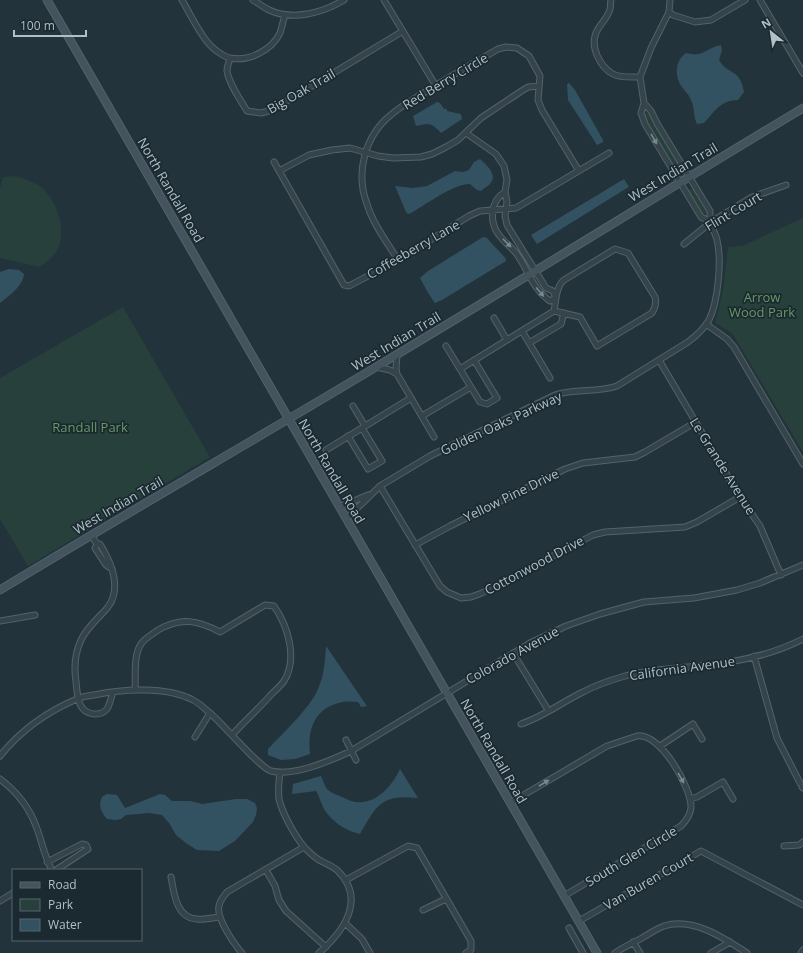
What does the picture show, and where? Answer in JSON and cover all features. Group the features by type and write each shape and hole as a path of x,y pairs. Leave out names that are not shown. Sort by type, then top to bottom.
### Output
{"main road":[{"name":"North Randall Road","path":"47,0 597,953"},
{"name":"West Indian Trail","path":"0,590 91,534 397,355 803,108"}],"street":[{"path":"182,0 208,43 216,50 230,58 246,58 265,50 279,33 285,15"},
{"path":"253,0 270,10 285,15 312,14 336,5 344,0"},
{"path":"384,0 436,86"},
{"path":"611,0 610,10 595,34 594,41 596,53 604,67 614,74 640,77"},
{"name":"Golden Oaks Parkway","path":"670,0 669,12 651,48 640,77 644,103 641,113 645,124 701,217 710,222"},
{"path":"669,12 673,15 695,22 711,20 745,0"},
{"path":"760,0 801,64 803,73"},
{"name":"Big Oak Trail","path":"230,58 227,70 231,82 247,110 261,113 272,110 403,32"},
{"name":"Red Berry Circle","path":"398,260 367,205 364,193 361,172 366,152 375,132 393,113 498,49 506,46 517,48 529,56 540,76 538,100 542,110 580,171"},
{"path":"279,171 309,155 350,148 393,158 421,157 432,154 446,148 466,133 481,118 504,102 528,88 539,86"},
{"name":"Golden Oaks Parkway","path":"346,519 380,486 430,456 548,398 570,391 611,388 624,382 695,337 706,324 712,313 714,305 719,260 717,240 710,222 710,211 651,111 644,103"},
{"path":"466,133 496,154 504,166 507,174 505,192 507,209 505,216 509,229 546,288 553,291 556,298"},
{"name":"Coffeeberry Lane","path":"274,162 344,285 352,285 398,260 469,216 480,211 516,208 609,154"},
{"name":"Flint Court","path":"684,244 710,222 752,197 786,185"},
{"path":"505,192 499,196 492,210 495,228 503,240 516,253 528,275 544,297 550,301 556,298"},
{"path":"460,369 554,311 577,316 582,319 597,346 652,313 655,308 656,301 628,253 615,250 561,283 556,298 554,311"},
{"path":"529,343 561,324 564,313"},
{"path":"494,318 507,340"},
{"path":"706,324 727,339 734,347 803,464"},
{"path":"522,331 550,378"},
{"path":"446,346 480,402 487,404 497,398 474,360"},
{"path":"397,355 397,374 434,437"},
{"name":"Le Grande Avenue","path":"659,360 740,497 760,526 781,575"},
{"path":"376,367 390,370 397,374"},
{"path":"422,416 471,387"},
{"path":"326,450 411,398"},
{"path":"348,436 368,469 382,461 353,406"},
{"name":"Yellow Pine Drive","path":"415,545 565,469 583,463 635,457 696,422"},
{"name":"Cottonwood Drive","path":"380,486 440,586 453,596 461,598 471,597 482,593 593,535 605,532 685,527 697,522 740,497"},
{"name":"Golden Oaks Parkway","path":"339,507 373,492"},
{"path":"91,534 97,544 100,544 108,558 112,570 114,589 108,606 94,621 81,640 76,657 75,674 78,698 80,704 86,712 93,714 102,713 110,702 113,692"},
{"name":"Colorado Avenue","path":"0,756 26,728 51,711 78,698 135,690 178,694 193,700 210,713 269,771 298,771 337,758 351,751 530,643 566,626 600,614 644,602 694,598 737,590 781,575 803,565"},
{"path":"135,690 136,658 141,644 161,628 181,621 207,625 220,632 265,605 274,606 280,614 288,633 291,653 290,666 284,681 232,735"},
{"path":"0,622 34,614"},
{"name":"California Avenue","path":"521,724 532,720 584,691 627,675 662,669 731,662 803,640"},
{"path":"513,653 548,710"},
{"path":"754,656 777,738 802,786"},
{"path":"195,737 210,713"},
{"path":"660,746 692,724 702,739"},
{"path":"510,803 607,746 642,735 647,736 660,746 671,760 690,799 697,797 723,782 733,799"},
{"path":"346,740 356,760"},
{"path":"280,772 279,799 286,819 304,847 318,859 336,869 346,880 352,896 350,911 345,923 326,947 319,953"},
{"path":"0,779 18,795 28,809 36,826 47,862 51,869"},
{"name":"South Glen Circle","path":"564,896 681,826 690,813 690,799"},
{"path":"784,846 798,845 803,842"},
{"path":"47,862 82,844 86,845 88,849 58,869"},
{"path":"346,880 408,846 417,848 471,941 471,950 466,953"},
{"path":"242,953 235,946 219,917 219,906 222,898 227,892 304,847"},
{"name":"Van Buren Court","path":"579,921 701,850 803,905"},
{"path":"266,870 275,886 279,900 286,910 326,947"},
{"path":"171,877 177,906 182,912 197,919 219,917"},
{"path":"0,901 12,894"},
{"path":"422,910 446,899"},
{"path":"345,923 362,939 370,953"},
{"path":"615,953 663,926 677,924 689,925 702,929 730,942 747,953"},
{"path":"569,928 583,953"},
{"path":"633,942 640,953"},
{"path":"711,953 730,942"}],"green space":[{"path":"648,112 680,166 679,170 676,170 674,167 644,115"},
{"path":"15,176 28,180 41,187 53,201 60,219 61,238 58,247 54,255 39,267 0,258 0,188 3,177"},
{"path":"689,188 693,189 706,211 705,215 701,213 688,191"},
{"name":"Arrow Wood Park","path":"803,218 803,452 732,333 715,323 723,290 728,247 742,246"},
{"name":"Randall Park","path":"123,307 210,457 28,566 0,519 0,378"}],"water":[{"path":"721,45 722,50 719,60 726,69 737,75 744,92 738,100 732,100 723,104 715,110 704,123 697,124 690,98 679,83 677,74 678,64 682,56 686,53 697,54"},
{"path":"569,83 575,90 603,142 597,145 568,100 567,84"},
{"path":"437,102 440,103 444,109 447,109 447,111 461,114 462,119 441,133 435,127 430,125 425,124 416,126 413,116"},
{"path":"480,159 491,171 493,178 492,182 481,191 477,190 470,184 456,187 411,213 408,214 406,212 395,186 413,188 427,186 455,171 463,172 469,170 474,162"},
{"path":"624,179 629,187 537,244 531,235"},
{"path":"483,237 487,238 504,256 506,261 435,303 420,278 428,271"},
{"path":"9,269 19,270 24,274 23,278 15,290 0,303 0,272"},
{"path":"326,646 367,706 361,707 358,702 343,702 333,705 319,714 315,720 310,736 310,754 295,759 281,760 268,755 268,749 296,720 314,696 323,674"},
{"path":"400,769 418,798 406,797 388,800 376,809 360,834 344,828 331,818 324,809 316,791 292,794 293,784 321,776 326,787 331,792 352,801 369,801 384,792"},
{"path":"107,794 117,795 125,808 160,794 165,795 172,801 190,801 202,804 236,799 247,799 255,803 257,808 253,822 235,841 219,851 197,850 176,835 162,815 149,813 126,815 121,819 116,820 107,819 100,806 102,797"}]}
